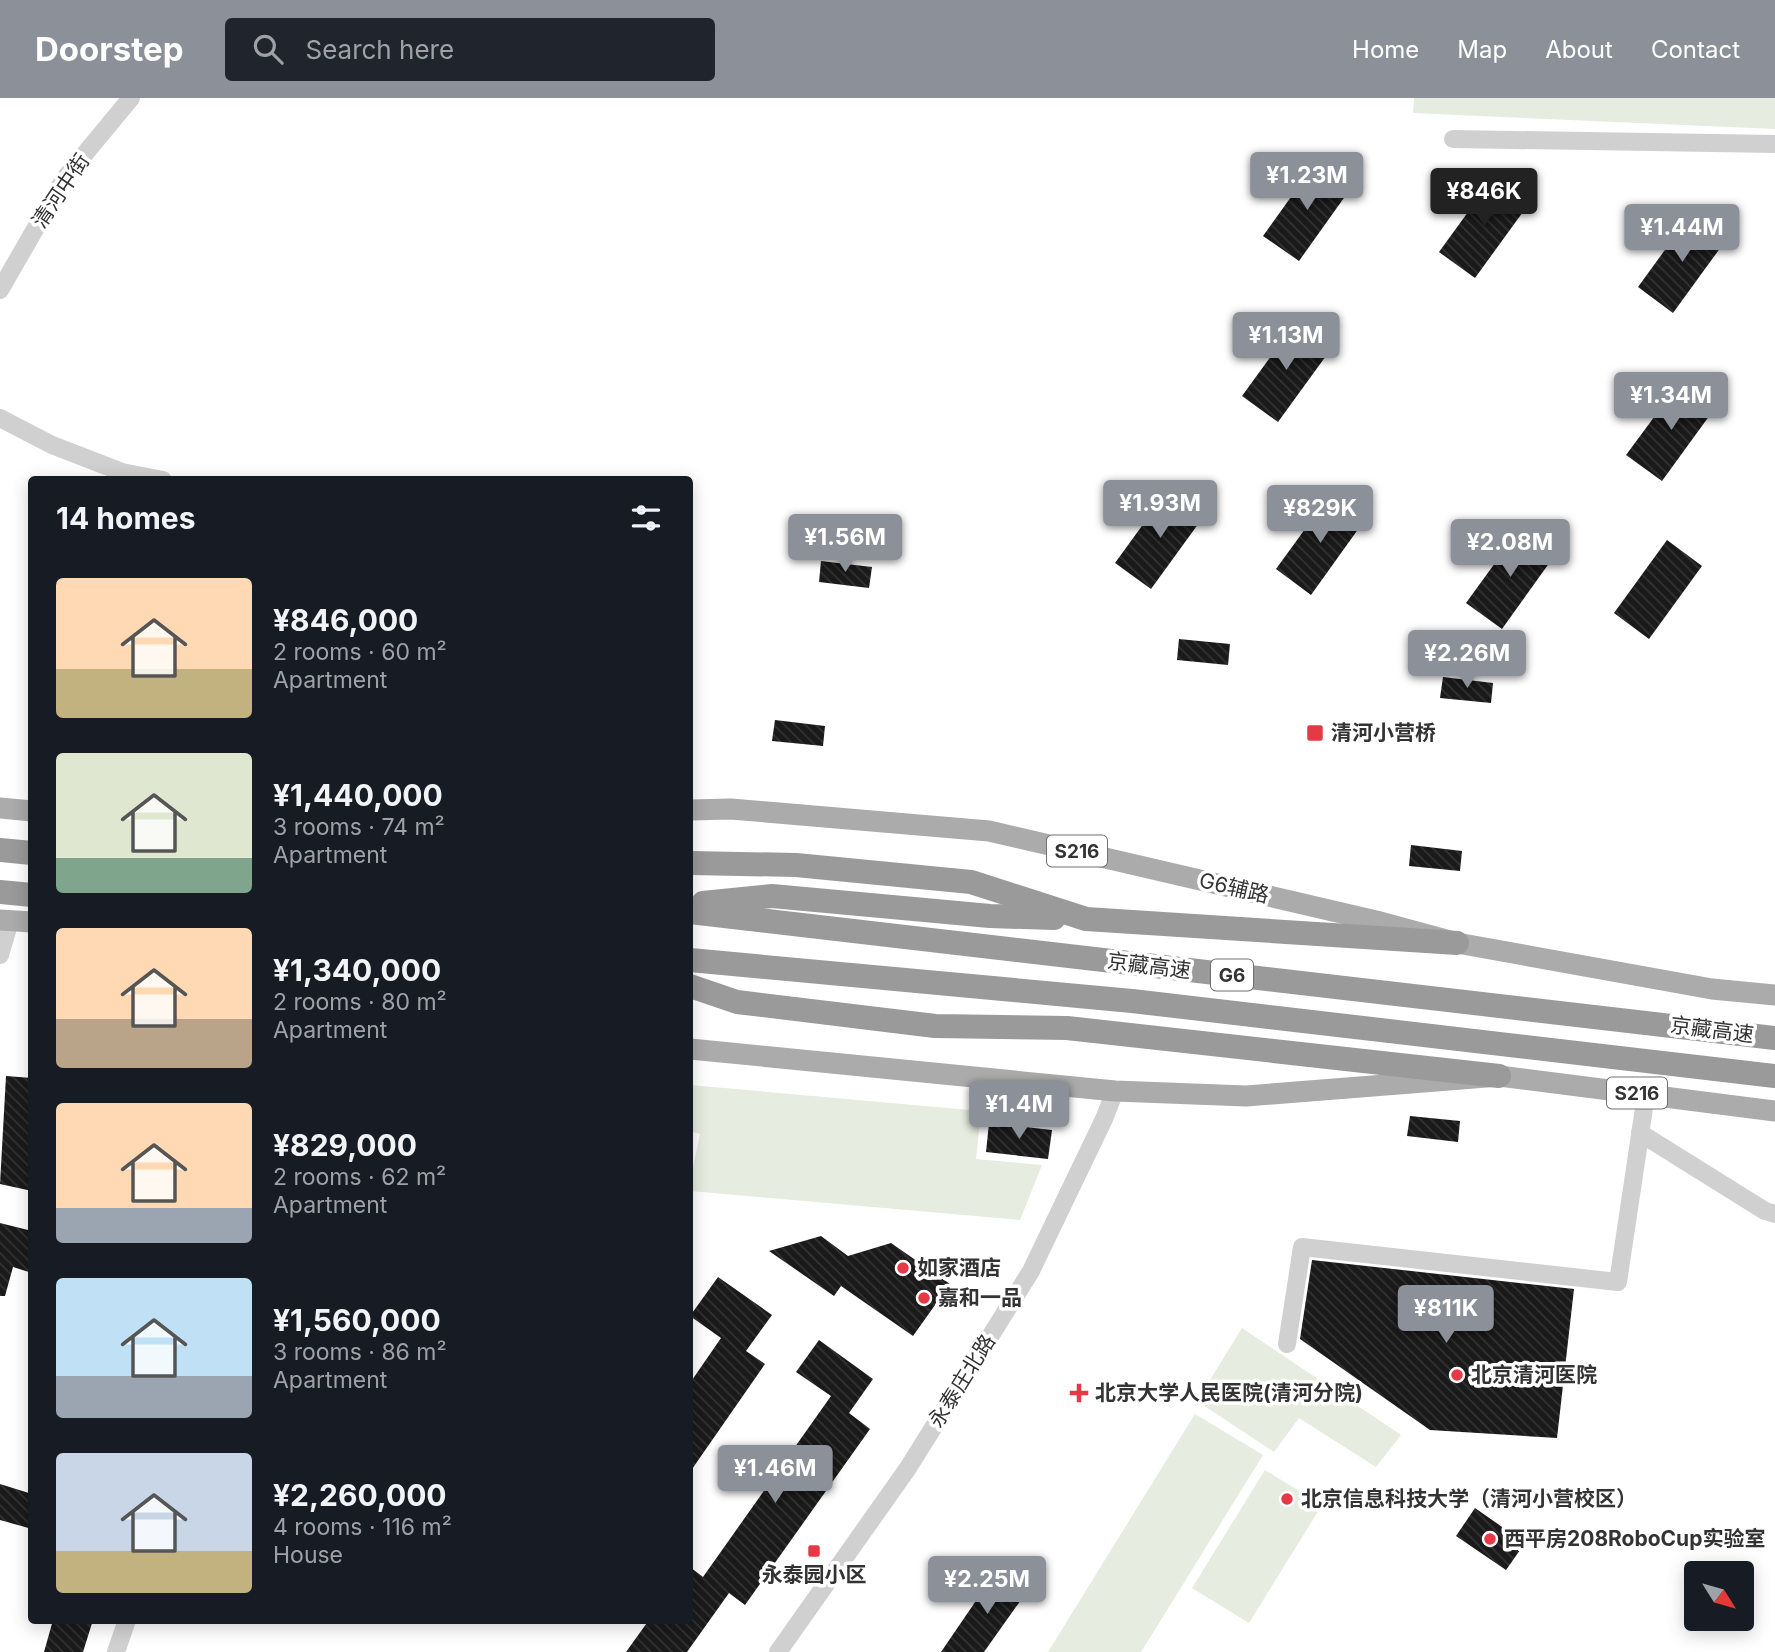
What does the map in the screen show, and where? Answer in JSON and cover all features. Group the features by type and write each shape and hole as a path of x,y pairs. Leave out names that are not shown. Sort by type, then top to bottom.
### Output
{"highway":[{"path":"0,850 28,853"},
{"path":"693,863 796,865 971,882 1086,919"},
{"path":"0,892 28,895"},
{"path":"693,905 772,896 990,916 1086,919 1457,943"},
{"name":"京藏高速","path":"693,912 1775,1038"},
{"name":"京藏高速","path":"693,960 1132,1001 1775,1076"},
{"path":"693,987 737,1002 935,1027 1066,1028 1499,1076"}],"main road":[{"path":"0,808 28,811"},
{"name":"G6辅路","path":"693,810 731,809 989,831 1376,920 1457,943 1712,989 1775,995"},
{"path":"3,923 28,922"},
{"name":"S216","path":"693,1049 1115,1091 1246,1096 1499,1076 1775,1111"}],"street":[{"name":"清河中街","path":"0,290 65,179 131,98"},
{"path":"1453,139 1775,144"},
{"path":"0,418 51,445 122,472 142,476"},
{"path":"0,955 3,923"},
{"name":"永泰庄北路","path":"778,1652 908,1468 1031,1271 1115,1091"},
{"path":"1287,1344 1302,1247 1618,1282 1646,1094"},
{"path":"1640,1133 1765,1211 1775,1214"},
{"path":"116,1652 126,1624"}],"shaded area":[{"path":"1414,98 1775,98 1775,129 1413,113"},
{"path":"693,1085 981,1111 976,1159 1042,1165 1020,1220 693,1191 693,1167 700,1134 693,1132"},
{"path":"1242,1328 1401,1435 1376,1467 1299,1418 1274,1452 1197,1401"},
{"path":"1195,1414 1263,1455 1141,1652 1048,1652"},
{"path":"1265,1470 1322,1505 1249,1623 1192,1588"}],"building":[{"path":"1316,162 1351,188 1299,261 1263,236"},
{"path":"1492,179 1528,205 1475,278 1439,252"},
{"path":"1691,214 1726,240 1673,313 1638,287"},
{"path":"1295,323 1331,349 1278,422 1242,396"},
{"path":"1680,382 1715,408 1662,481 1626,455"},
{"path":"1168,490 1204,516 1151,589 1115,563"},
{"path":"1329,496 1364,521 1311,595 1276,569"},
{"path":"1519,530 1555,555 1502,629 1466,603"},
{"path":"1667,540 1702,566 1649,639 1614,613"},
{"path":"821,561 872,567 869,588 819,582"},
{"path":"1179,639 1230,644 1228,665 1177,660"},
{"path":"1443,677 1493,683 1491,703 1440,698"},
{"path":"775,720 825,726 823,746 772,741"},
{"path":"1411,845 1462,851 1460,871 1409,866"},
{"path":"6,1076 28,1078 28,1190 0,1184"},
{"path":"1410,1116 1460,1121 1458,1142 1407,1136"},
{"path":"989,1123 1052,1130 1048,1159 986,1152"},
{"path":"0,1223 28,1230 28,1272 13,1267 5,1296 0,1296"},
{"path":"821,1236 848,1256 891,1243 950,1284 913,1336 841,1286 834,1296 769,1251"},
{"name":"北京清河医院","path":"1312,1260 1574,1289 1557,1438 1430,1430 1300,1339"},
{"path":"718,1277 772,1315 746,1351 765,1364 693,1468 693,1379 721,1338 693,1318 693,1312"},
{"path":"819,1340 873,1379 849,1413 870,1429 745,1605 729,1593 687,1652 626,1652 646,1624 693,1624 693,1569 703,1577 831,1396 796,1372"},
{"path":"0,1484 28,1493 28,1528 0,1520"},
{"name":"西平房208RoboCup实验室","path":"1475,1508 1525,1543 1506,1570 1456,1536"},
{"path":"997,1570 1028,1590 984,1652 941,1652"},
{"path":"52,1624 92,1624 83,1652 44,1652"}],"place":[{"name":"清河小营桥","path":"1315,733"},
{"name":"如家酒店","path":"903,1268"},
{"name":"嘉和一品","path":"924,1298"},
{"name":"北京清河医院","path":"1457,1375"},
{"name":"北京大学人民医院(清河分院)","path":"1079,1393"},
{"name":"北京信息科技大学（清河小营校区）","path":"1287,1499"},
{"name":"西平房208RoboCup实验室","path":"1490,1539"},
{"name":"永泰园小区","path":"814,1551"}]}
